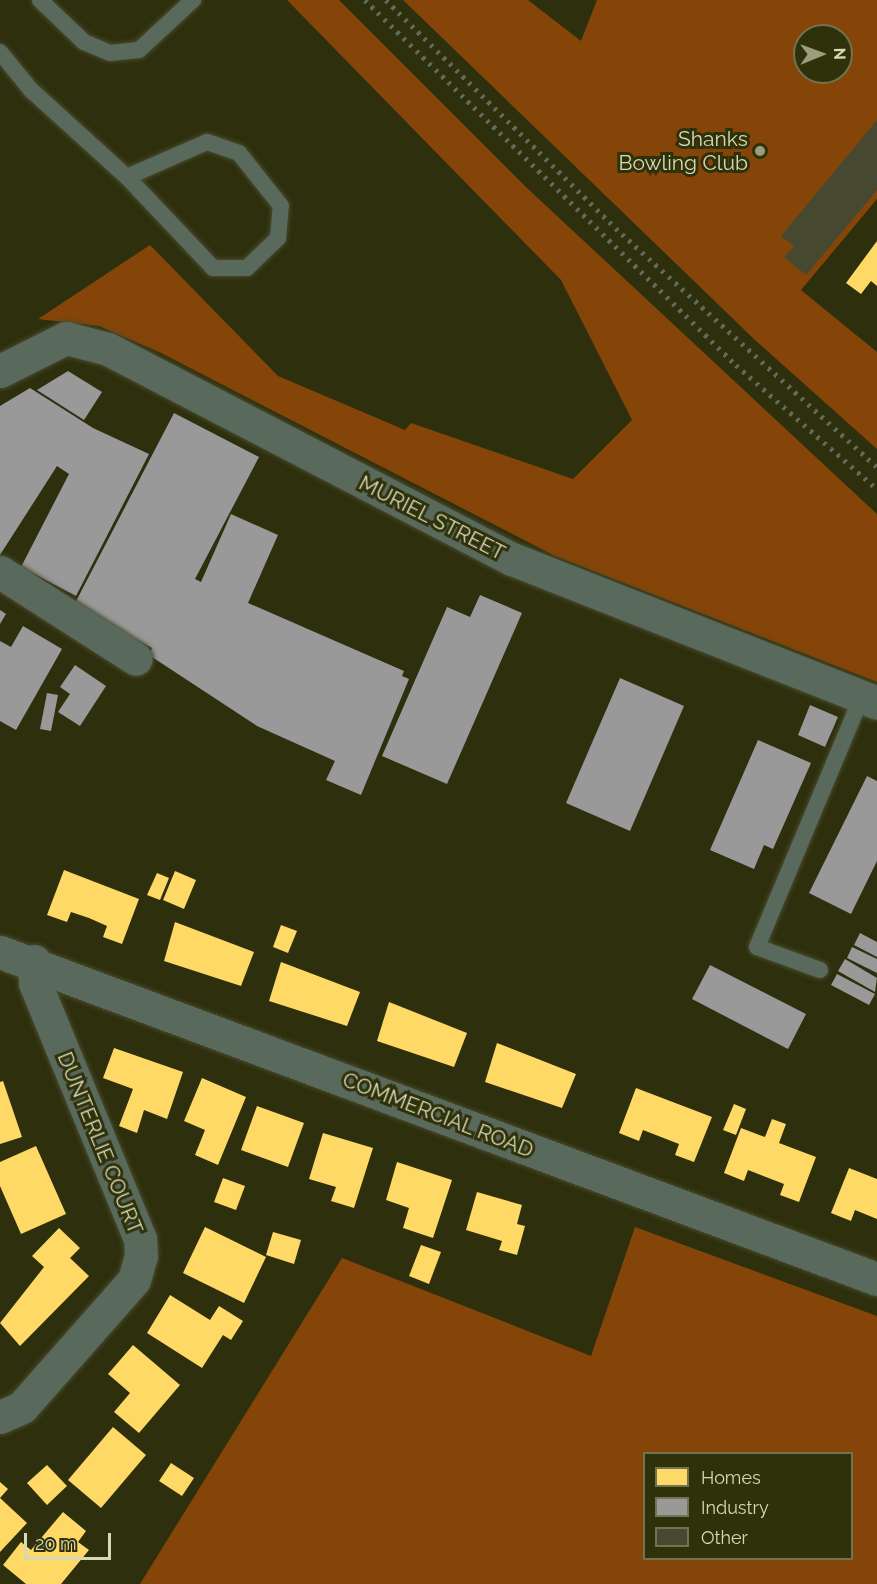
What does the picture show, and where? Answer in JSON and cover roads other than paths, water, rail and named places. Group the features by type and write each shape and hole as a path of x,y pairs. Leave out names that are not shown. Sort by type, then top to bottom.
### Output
{"street":[{"name":"MURIEL STREET","path":"0,371 66,338 108,349 512,559 870,700"},
{"path":"0,572 136,658"},
{"name":"COMMERCIAL ROAD","path":"0,952 34,961 877,1279"},
{"name":"DUNTERLIE COURT","path":"0,1417 21,1407 134,1280 141,1256 140,1239 35,984 34,961"}],"lane":[{"path":"40,0 84,42 110,53 138,50 193,0"},
{"path":"0,52 31,90 127,177 213,268 247,268 278,238 281,206 239,153 207,141 127,177"},
{"path":"820,970 757,947 870,700"}],"railway":[{"path":"365,0 736,365 877,489"},
{"path":"386,0 622,234 877,467"}],"place":[{"name":"Shanks Bowling Club","path":"760,151"}]}
